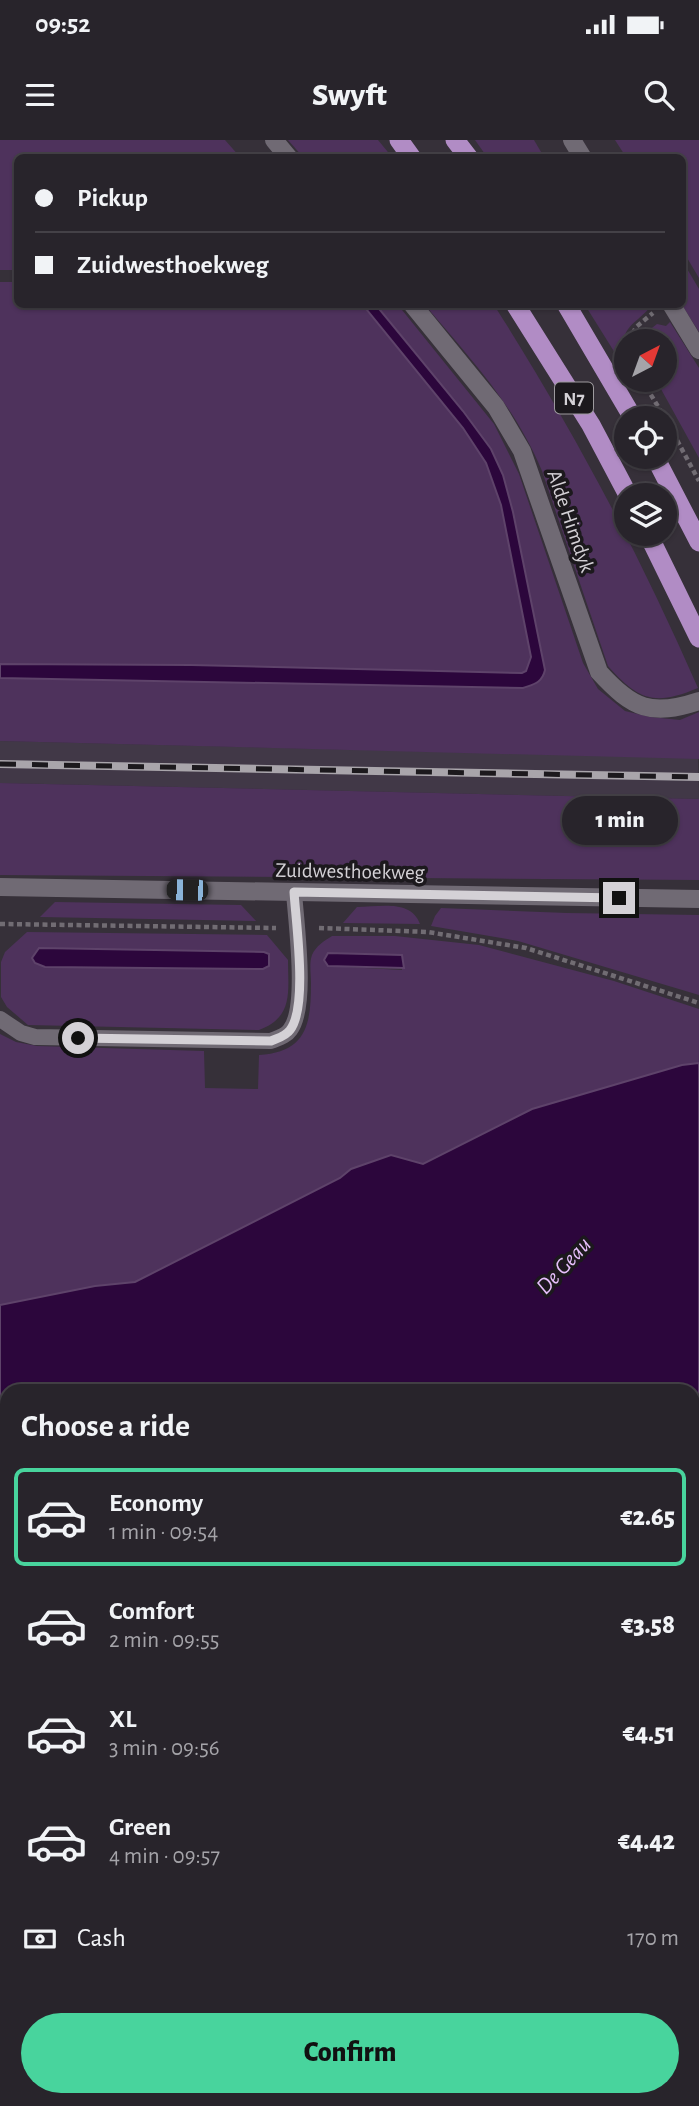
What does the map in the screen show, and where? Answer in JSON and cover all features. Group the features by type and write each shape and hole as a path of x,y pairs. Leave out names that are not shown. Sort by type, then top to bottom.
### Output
{"highway":[{"name":"N7","path":"518,308 591,425 622,483"},
{"name":"N7","path":"568,308 626,406"},
{"path":"661,469 699,542"},
{"path":"654,546 699,638"}],"street":[{"path":"274,140 286,154"},
{"name":"Alde Himdyk","path":"415,308 496,407 522,451 599,672 613,688 640,706 665,710 699,701"},
{"path":"664,308 699,351"},
{"name":"Zuidwesthoekweg","path":"0,887 699,900"}],"lane":[{"path":"0,1019 14,1029 35,1037 271,1041 289,1032 298,1011 300,984 294,892"}],"path":[{"path":"635,329 662,308"},
{"path":"677,440 699,481"},
{"path":"0,924 384,929 481,939 564,959 699,1003"}],"shaded area":[{"path":"0,140 225,140 237,154 14,154 14,270 0,270"},
{"path":"288,140 378,140 390,154 300,154"},
{"path":"475,140 534,140 542,154 485,154"},
{"path":"615,140 699,140 699,278 686,256 686,154 624,154"},
{"path":"686,267 699,289 699,332 684,308 686,308"},
{"path":"0,282 14,282 14,308 364,308 463,428 486,463 501,505 531,657 526,671 522,673 191,665 0,664"},
{"path":"379,308 400,308 494,424 519,474 583,663 598,689 625,711 650,717 680,720 699,712 699,759 0,741 0,678 522,688 537,682 545,670 513,512 503,476 491,449"},
{"path":"428,308 496,308 604,492 614,512 614,546 632,546 698,688 670,697 649,697 629,687 608,666 542,471 519,425 490,384"},
{"path":"587,308 649,308 630,327 614,329 614,351"},
{"path":"670,322 674,329 651,329 657,324 666,326"},
{"path":"677,333 699,368 699,458 677,418 677,406 670,406 663,392 677,392"},
{"path":"0,741 698,758 699,799 0,783"},
{"path":"0,783 699,799 699,880 0,875"},
{"path":"55,902 241,905 256,921 40,917"},
{"path":"357,907 402,908 416,916 420,924 343,923"},
{"path":"441,908 699,915 699,995 518,941 431,926"},
{"path":"27,932 267,935 288,960 287,1002 278,1018 259,1030 28,1025 7,1007 1,997 1,962 5,952"},
{"path":"332,936 395,936 479,945 614,981 699,1009 699,1063 682,1065 532,1109 423,1164 351,1169 340,1178 135,1282 95,1286 0,1305 0,1034 16,1042 37,1046 204,1051 205,1088 258,1089 259,1055 287,1048 297,1042 303,1033 310,1011 311,958 316,949","holes":["326,955 402,955 402,970 328,966"]}],"water":[{"path":"365,308 378,308 463,411 491,449 503,475 545,670 540,680 534,684 523,688 0,678 0,664 526,671 531,657 501,505 486,463 463,428"},
{"path":"39,948 264,952 269,954 269,966 263,969 45,967 35,963 32,958"},
{"path":"328,953 402,955 404,968 328,966 324,960"},
{"name":"De Geau","path":"699,1063 699,1384 0,1384 0,1305 95,1286 135,1282 340,1178 351,1169 391,1155 423,1164 532,1109 682,1065"}],"railway":[{"path":"0,764 699,777"}],"route":[{"path":"78,1038 271,1041 283,1037 289,1032 298,1011 300,984 294,892 619,898"}]}
